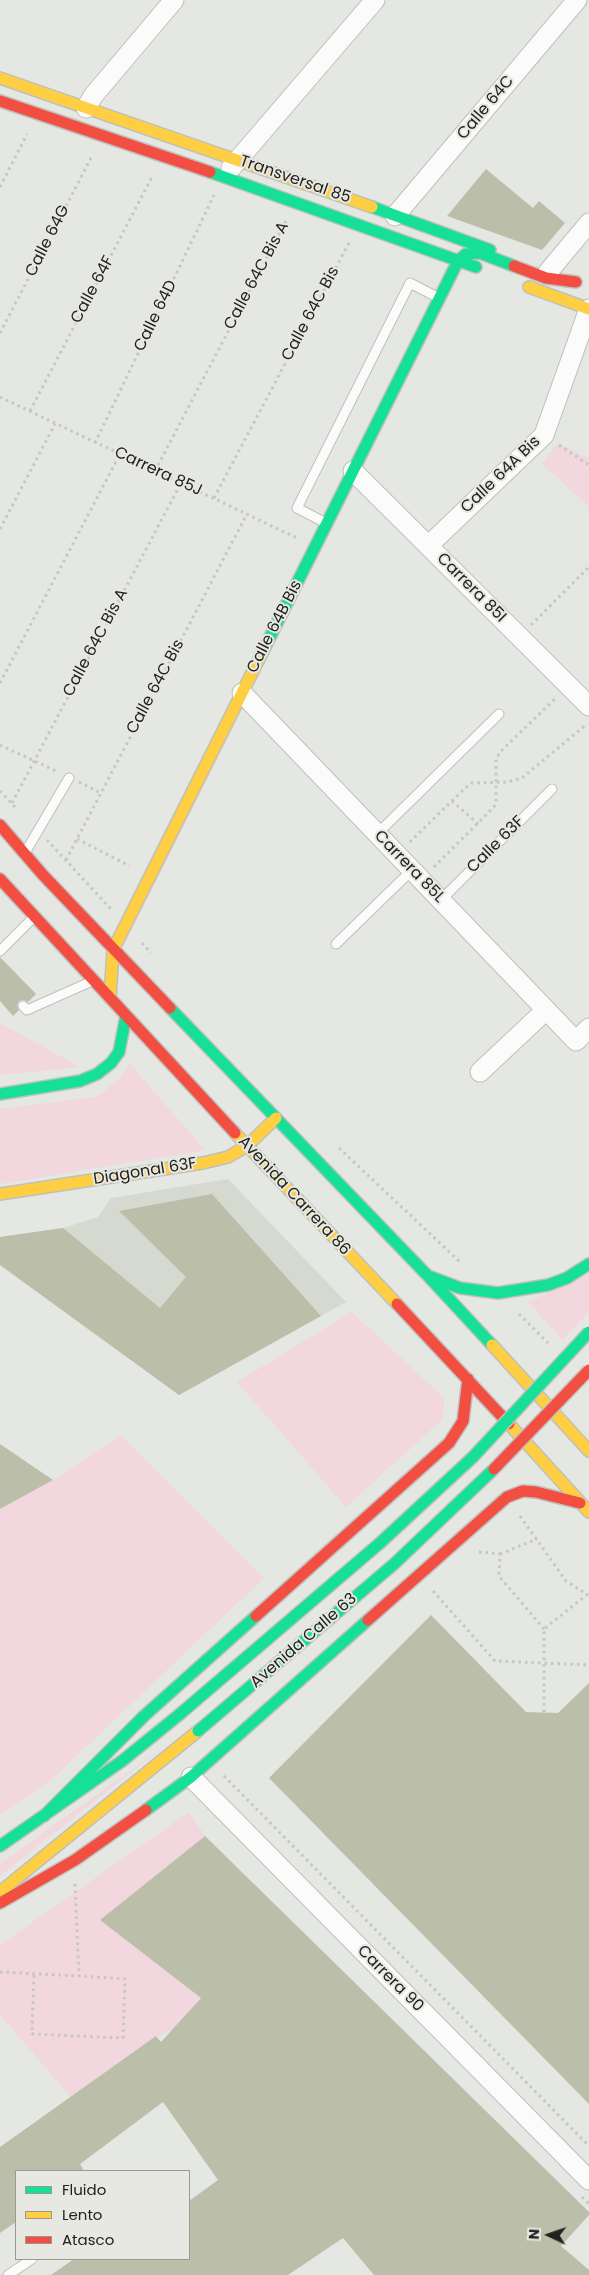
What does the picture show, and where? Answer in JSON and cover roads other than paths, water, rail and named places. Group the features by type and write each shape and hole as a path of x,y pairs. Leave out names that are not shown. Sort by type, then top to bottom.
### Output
{"main road":[{"name":"Transversal 85","path":"0,78 238,160 589,287"},
{"name":"Transversal 85","path":"0,100 221,183 483,270"},
{"path":"458,261 466,254 480,253 546,278 576,282"},
{"name":"Calle 64B Bis","path":"110,998 113,950 458,261"},
{"path":"516,282 589,309"},
{"path":"0,825 24,854 113,950 428,1276 589,1451"},
{"name":"Avenida Carrera 86","path":"0,879 247,1146 468,1379 589,1512"},
{"path":"0,1094 80,1081 97,1074 111,1063 119,1052 126,1016"},
{"name":"Diagonal 63F","path":"0,1194 203,1163 228,1157 247,1146 276,1118"},
{"path":"428,1276 460,1288 498,1293 548,1285 567,1278 589,1264"},
{"name":"Avenida Calle 63","path":"0,1846 122,1761 180,1714 394,1530 473,1457 589,1332"},
{"name":"Avenida Calle 63","path":"0,1892 198,1731 394,1564 485,1479 589,1370"},
{"path":"44,1816 144,1716 449,1443 463,1421 468,1379"},
{"path":"0,1903 107,1838 191,1777 507,1497 523,1491 536,1492 580,1504"}],"street":[{"path":"86,108 93,96 174,0"},
{"path":"221,183 238,160 375,0"},
{"name":"Calle 64C","path":"395,216 577,0"},
{"path":"548,272 589,223"},
{"name":"Calle 64A Bis","path":"428,546 544,435 589,309"},
{"name":"Carrera 85I","path":"353,471 589,706"},
{"name":"Carrera 85L","path":"242,693 576,1041 589,1028"},
{"path":"480,1072 546,1010"},
{"name":"Carrera 90","path":"191,1777 589,2180"}],"lane":[{"path":"327,523 297,508 410,283 440,298"},
{"path":"378,834 499,714"},
{"path":"24,854 69,778"},
{"name":"Calle 63F","path":"440,900 552,789"},
{"path":"336,944 417,875"},
{"path":"0,951 35,916"},
{"path":"23,1006 27,1010 94,980"},
{"path":"8,2275 30,2260"}]}
